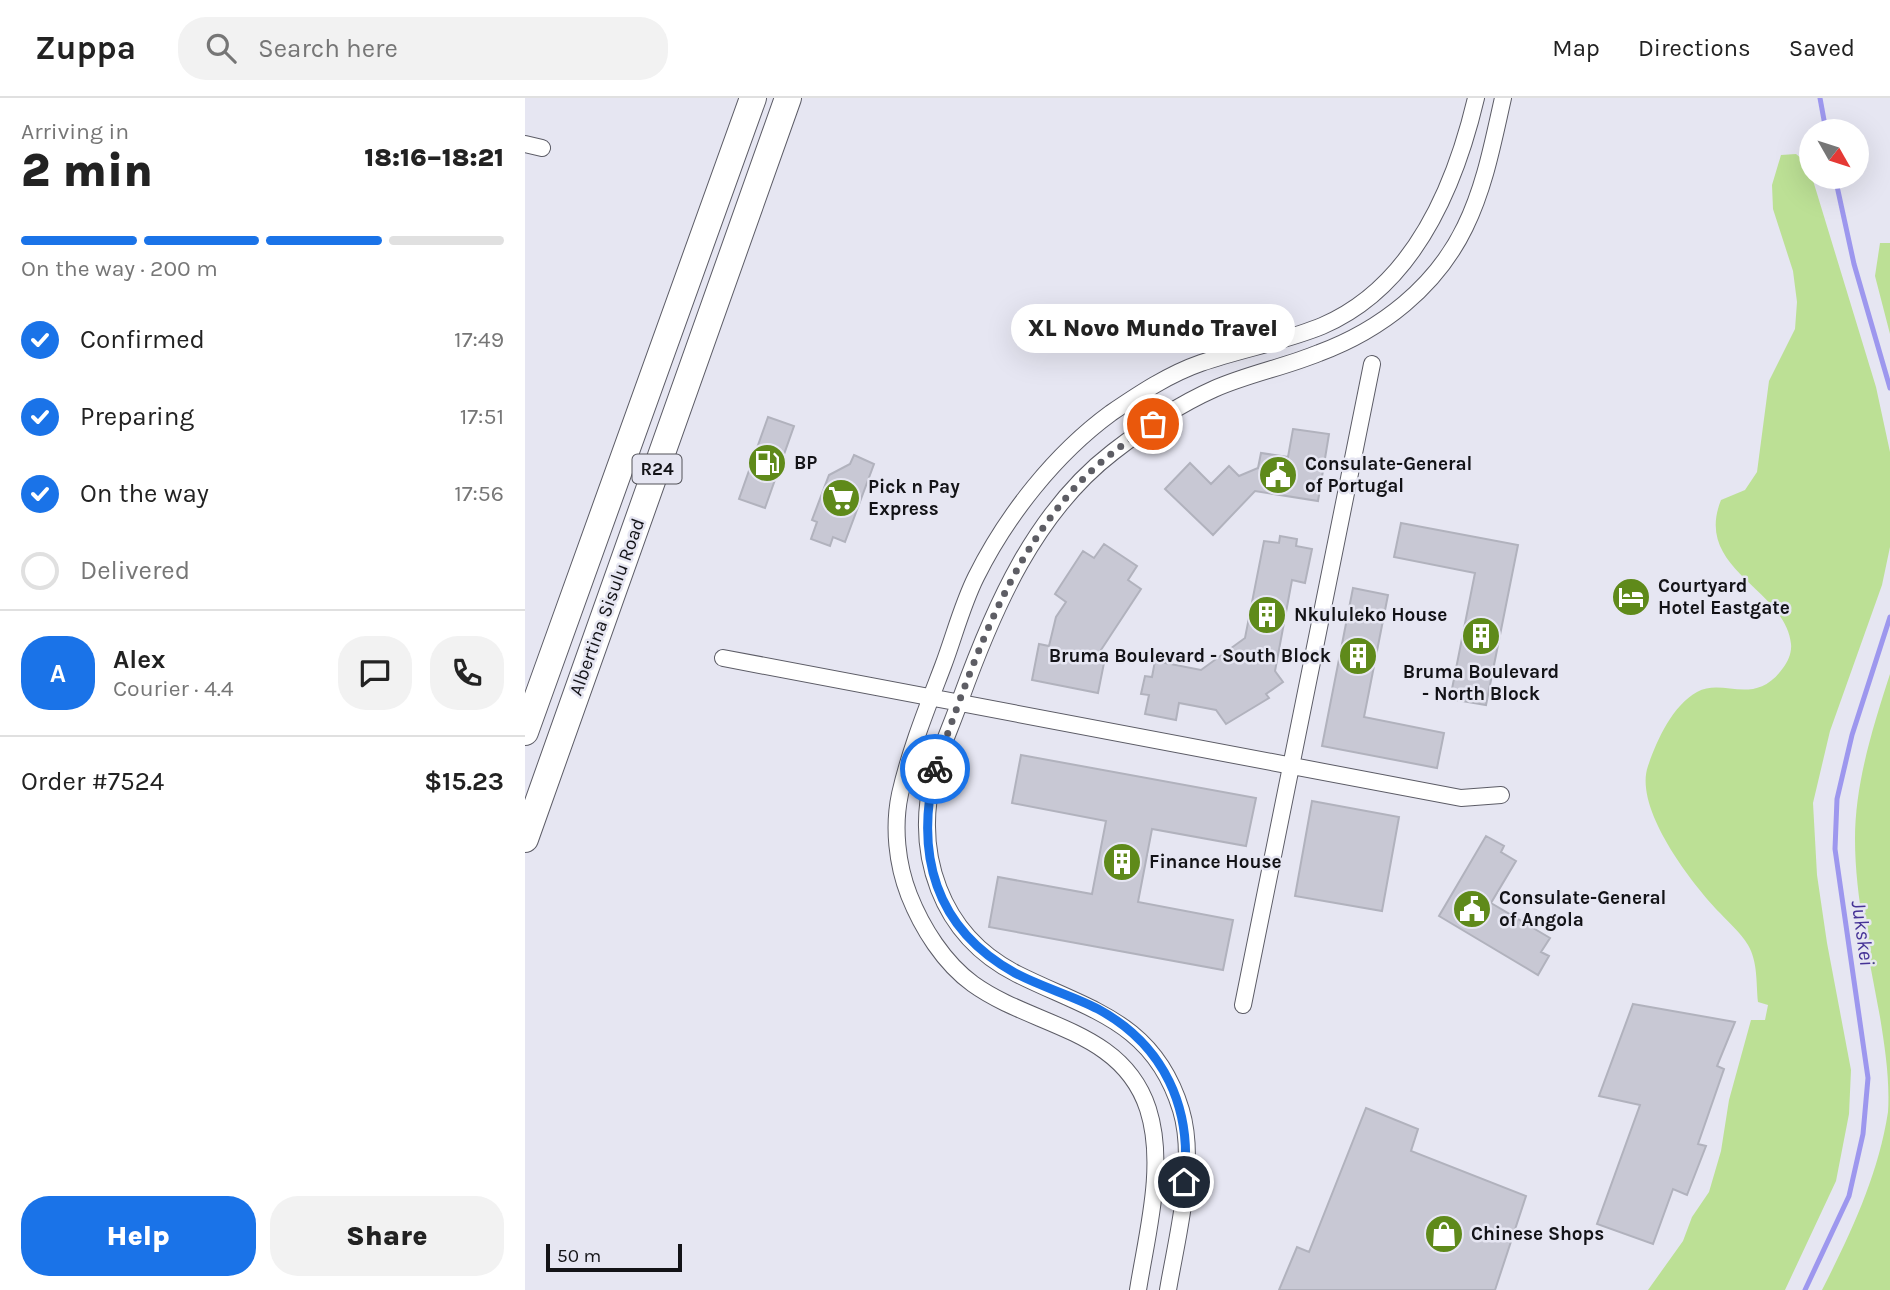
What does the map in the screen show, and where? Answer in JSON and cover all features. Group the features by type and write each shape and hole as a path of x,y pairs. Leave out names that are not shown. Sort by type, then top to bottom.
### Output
{"main road":[{"name":"Albertina Sisulu Road","path":"525,732 753,98"},
{"name":"Albertina Sisulu Road","path":"525,839 788,98"}],"street":[{"path":"1138,1290 1155,1149 1147,1109 1139,1089 1121,1064 1089,1039 998,999 963,975 927,932 907,889 899,859 899,796 931,697 974,580 1023,501 1051,468 1108,415 1170,377 1196,365 1289,338 1331,321 1364,301 1390,276 1426,232 1458,164 1476,98"},
{"path":"1168,1290 1187,1145 1180,1106 1152,1054 1125,1027 1098,1009 1016,974 988,955 955,917 933,876 926,841 930,792 976,658 1000,601 1030,547 1071,491 1113,452 1153,424 1215,388 1318,354 1353,338 1381,323 1419,290 1449,255 1470,216 1487,169 1503,98"},
{"path":"525,144 542,148"},
{"path":"1243,1005 1372,364"},
{"path":"949,649 976,658"},
{"path":"723,658 1461,798 1501,796"}],"green space":[{"path":"1796,154 1799,156 1799,189 1816,189 1876,387 1890,452 1890,547 1882,585 1830,731 1813,803 1817,875 1851,1070 1849,1114 1836,1181 1785,1290 1648,1290 1683,1241 1692,1217 1709,1192 1721,1151 1729,1100 1751,1020 1765,1020 1768,1005 1758,1002 1755,965 1748,945 1681,865 1657,823 1649,803 1646,783 1648,766 1661,735 1688,698 1707,688 1761,687 1783,668 1790,654 1791,644 1785,625 1774,608 1729,562 1719,544 1716,524 1721,500 1745,490 1757,472 1769,381 1795,329 1797,302 1793,271 1773,209 1772,185 1781,155"},
{"path":"1880,243 1890,243 1890,334 1875,276"},
{"path":"1890,674 1890,1290 1822,1290 1853,1226 1870,1181 1878,1159 1888,1112 1885,1052 1860,906 1855,839 1862,776 1871,735"}],"building":[{"path":"768,417 794,426 765,508 739,499"},
{"path":"1293,429 1329,434 1318,501 1255,491 1213,535 1165,489 1190,463 1211,484 1229,466 1239,476 1258,468 1261,453 1288,457"},
{"name":"Pick n Pay Express","path":"854,455 874,464 845,542 833,537 830,546 811,539 817,522 812,520 829,475 850,464"},
{"name":"Bruma Boulevard - North Block","path":"1401,523 1518,545 1486,705 1450,699 1475,573 1394,557"},
{"name":"Nkululeko House","path":"1280,536 1297,539 1296,546 1312,549 1305,583 1292,580 1275,671 1283,682 1266,694 1269,698 1226,724 1216,710 1179,703 1176,720 1145,714 1149,695 1141,694 1145,676 1152,677 1155,661 1201,670 1245,638 1264,541 1279,543"},
{"path":"1104,544 1137,566 1128,580 1141,589 1097,656 1105,658 1098,693 1032,680 1039,644 1049,646 1056,617 1066,602 1055,594 1083,551 1094,558"},
{"name":"Bruma Boulevard - South Block","path":"1353,588 1388,595 1364,717 1444,733 1437,768 1322,746"},
{"name":"Finance House","path":"1021,755 1256,798 1246,846 1152,829 1138,902 1233,920 1223,970 989,927 998,877 1092,894 1106,821 1012,803"},
{"path":"1312,801 1399,817 1382,911 1295,896"},
{"name":"Consulate-General of Angola","path":"1486,836 1504,846 1501,852 1516,861 1491,903 1550,938 1541,952 1549,956 1538,975 1439,916"},
{"path":"1633,1004 1735,1022 1717,1066 1724,1069 1698,1144 1706,1146 1687,1195 1673,1189 1653,1244 1597,1224 1640,1105 1599,1096"},
{"path":"1366,1108 1418,1129 1411,1151 1526,1196 1495,1290 1279,1290 1297,1247 1309,1252"}],"waterway":[{"name":"Jukskei","path":"1820,98 1824,119"},
{"name":"Jukskei","path":"1838,189 1854,264 1890,388"},
{"name":"Jukskei","path":"1805,1290 1849,1196 1863,1134 1868,1078 1835,849 1837,799 1852,735 1890,617"}],"way so far":[{"path":"935,769 976,658 1018,565 1071,491 1100,462 1153,424"}],"place":[{"name":"XL Novo Mundo Travel","path":"1153,424"},
{"name":"BP","path":"767,463"},
{"name":"Consulate-General of Portugal","path":"1278,475"},
{"name":"Pick n Pay Express","path":"841,498"},
{"name":"Courtyard Hotel Eastgate","path":"1631,597"},
{"name":"Nkululeko House","path":"1267,615"},
{"name":"Bruma Boulevard - North Block","path":"1481,636"},
{"name":"Bruma Boulevard - South Block","path":"1358,656"},
{"name":"Finance House","path":"1122,862"},
{"name":"Consulate-General of Angola","path":"1472,909"},
{"name":"Chinese Shops","path":"1444,1234"}],"route":[{"path":"935,769 928,804 926,841 929,864 938,889 972,940 988,955 1016,974 1098,1009 1125,1027 1152,1054 1173,1088 1186,1128 1187,1161 1184,1182"}]}
